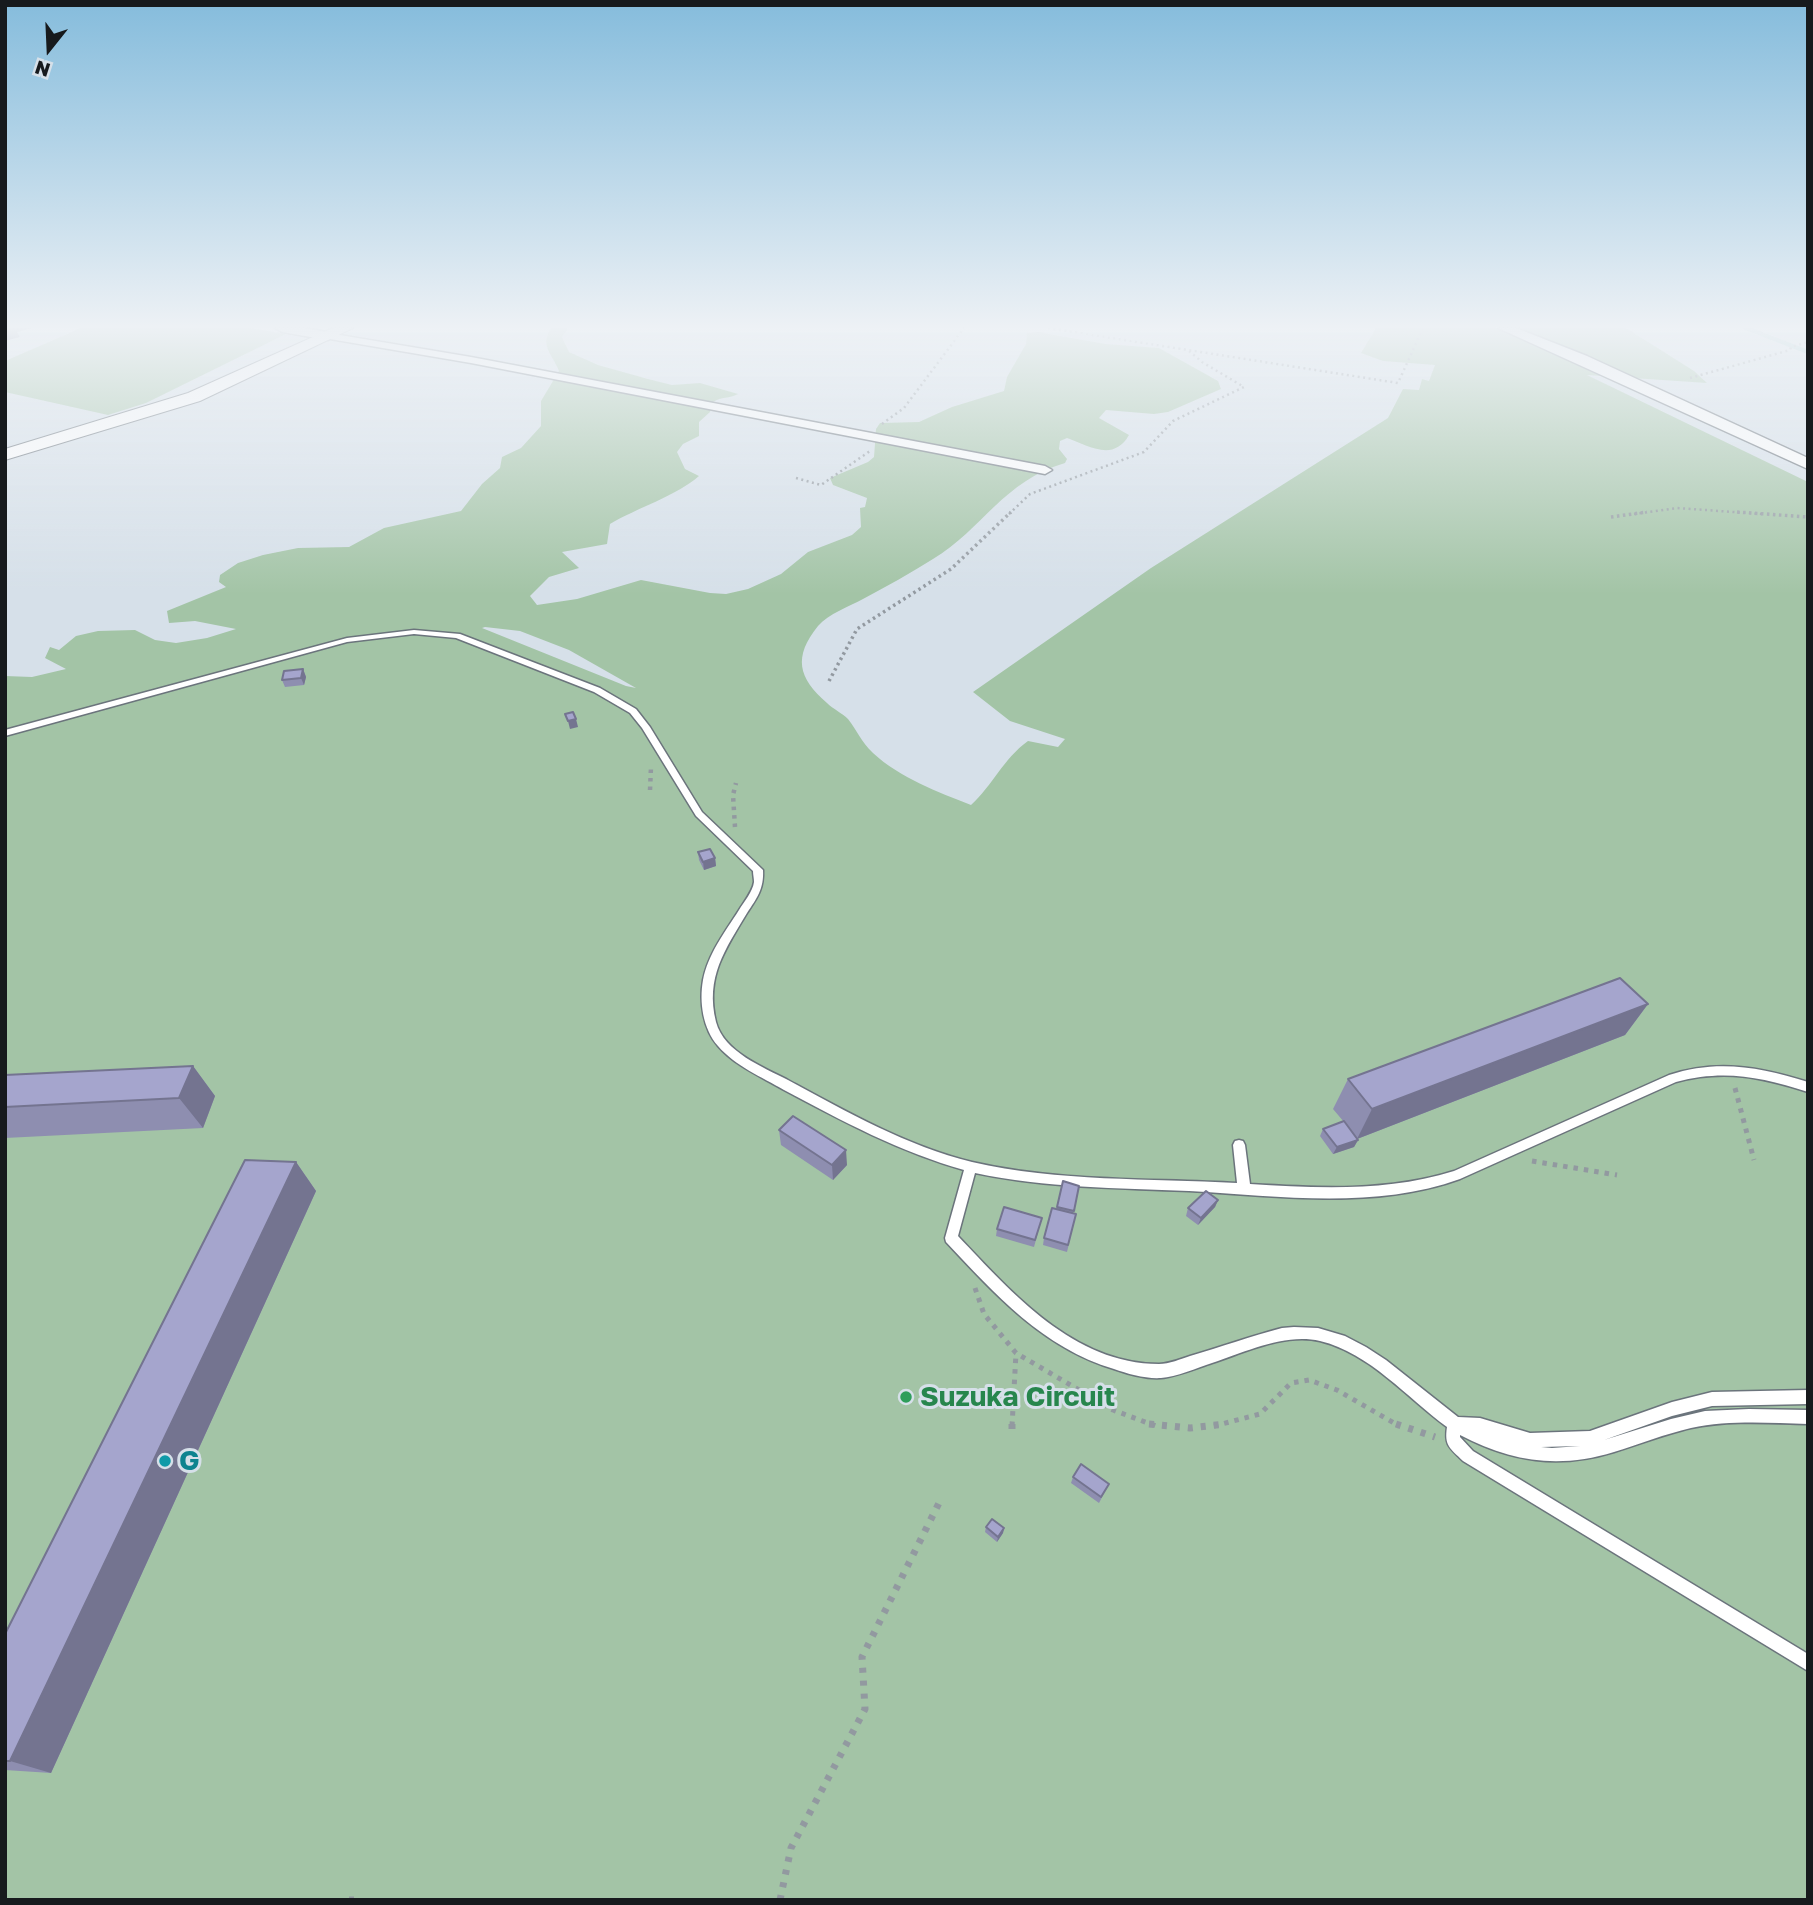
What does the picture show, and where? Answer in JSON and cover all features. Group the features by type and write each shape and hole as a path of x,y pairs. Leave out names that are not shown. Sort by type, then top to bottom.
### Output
{"main road":[{"path":"5,455 129,417"}],"street":[{"path":"765,417 1045,470"},
{"path":"1707,417 1808,464"},
{"path":"1728,417 1808,454"}],"lane":[{"path":"5,733 316,647 375,635 414,632 468,639 597,690 633,711 646,727 699,814 758,870 760,876 756,890 710,965 707,979 711,1022 715,1033 735,1056 850,1120 929,1154 971,1167 1028,1177 1244,1189 1346,1192 1394,1189 1433,1182 1477,1167 1673,1078 1695,1071 1736,1069 1808,1087"},
{"path":"1239,1145 1244,1189"},
{"path":"971,1167 951,1238 1008,1299 1059,1339 1095,1359 1161,1371 1273,1337 1293,1333 1315,1334 1339,1340 1360,1352 1454,1429 1531,1453 1558,1456 1582,1454 1691,1421 1740,1416 1808,1417"},
{"path":"1454,1429 1480,1425 1530,1440 1590,1438 1672,1409 1712,1399 1808,1397"},
{"path":"1454,1429 1452,1440 1468,1456 1808,1663"}],"path":[{"path":"796,478 821,485 836,472 858,464 879,439 873,430 891,417"},
{"path":"829,681 857,629 951,569 1030,494 1143,452 1173,421 1182,417"},
{"path":"1611,517 1677,508 1808,517"},
{"path":"735,822 733,795 736,783"},
{"path":"1732,1076 1754,1160"},
{"path":"1524,1160 1617,1175"},
{"path":"981,1270 975,1286 975,1298 1001,1338 1016,1353 1128,1418 1153,1425 1182,1428 1206,1427 1256,1416 1271,1406 1279,1391 1298,1380 1315,1382 1338,1391 1403,1428 1434,1437 1454,1429"},
{"path":"1012,1429 1016,1353"},
{"path":"780,1900 791,1847 865,1709 862,1657 939,1503"},
{"path":"349,1900 355,1900"}],"green space":[{"name":"Suzuka Circuit","path":"541,417 705,417 699,422 699,436 683,444 677,452 685,469 699,476 680,489 610,524 607,544 562,552 579,568 549,577 530,596 537,605 577,599 641,580 726,594 748,589 781,574 808,552 852,535 861,527 860,508 865,507 867,498 833,485 830,478 874,457 876,429 880,423 919,422 930,417 1100,417 1129,435 1116,448 1108,450 1092,448 1067,438 1060,441 1059,449 1067,459 1065,463 1025,481 966,534 933,559 827,618 818,626 805,648 802,667 810,685 829,705 848,719 869,749 907,777 971,805 1028,741 1058,747 1065,739 1010,721 973,692 1151,568 1389,417 1674,417 1808,482 1808,1900 5,1900 5,676 32,677 66,669 45,658 50,647 59,650 76,636 98,631 135,630 155,640 176,643 207,638 236,629 195,621 169,623 167,611 226,587 219,582 220,575 238,563 298,548 349,547 384,528 461,511 482,484 500,468 502,457 521,448 541,426","holes":["482,628 520,631 569,650 636,688"]}],"building":[{"path":"303,669 301,678 282,680 284,671"},
{"path":"573,712 576,719 568,721 565,714"},
{"path":"710,849 715,858 703,862 698,852"},
{"path":"1620,978 1648,1004 1372,1109 1348,1079"},
{"path":"193,1066 179,1098 5,1107 5,1075"},
{"path":"793,1116 846,1150 832,1165 779,1130"},
{"path":"1344,1121 1358,1140 1337,1147 1323,1129"},
{"path":"245,1160 296,1162 10,1761 5,1761 5,1634"},
{"path":"1063,1181 1079,1186 1074,1211 1057,1207"},
{"path":"1206,1191 1218,1200 1201,1218 1188,1208"},
{"path":"1004,1207 1042,1218 1035,1240 997,1229"},
{"path":"1052,1208 1076,1214 1068,1245 1044,1238"},
{"path":"1081,1464 1109,1484 1101,1497 1073,1477"},
{"path":"992,1519 1004,1528 998,1537 986,1527"}],"place":[{"name":"Suzuka Circuit","path":"906,1397"},
{"name":"G","path":"165,1461"}]}
